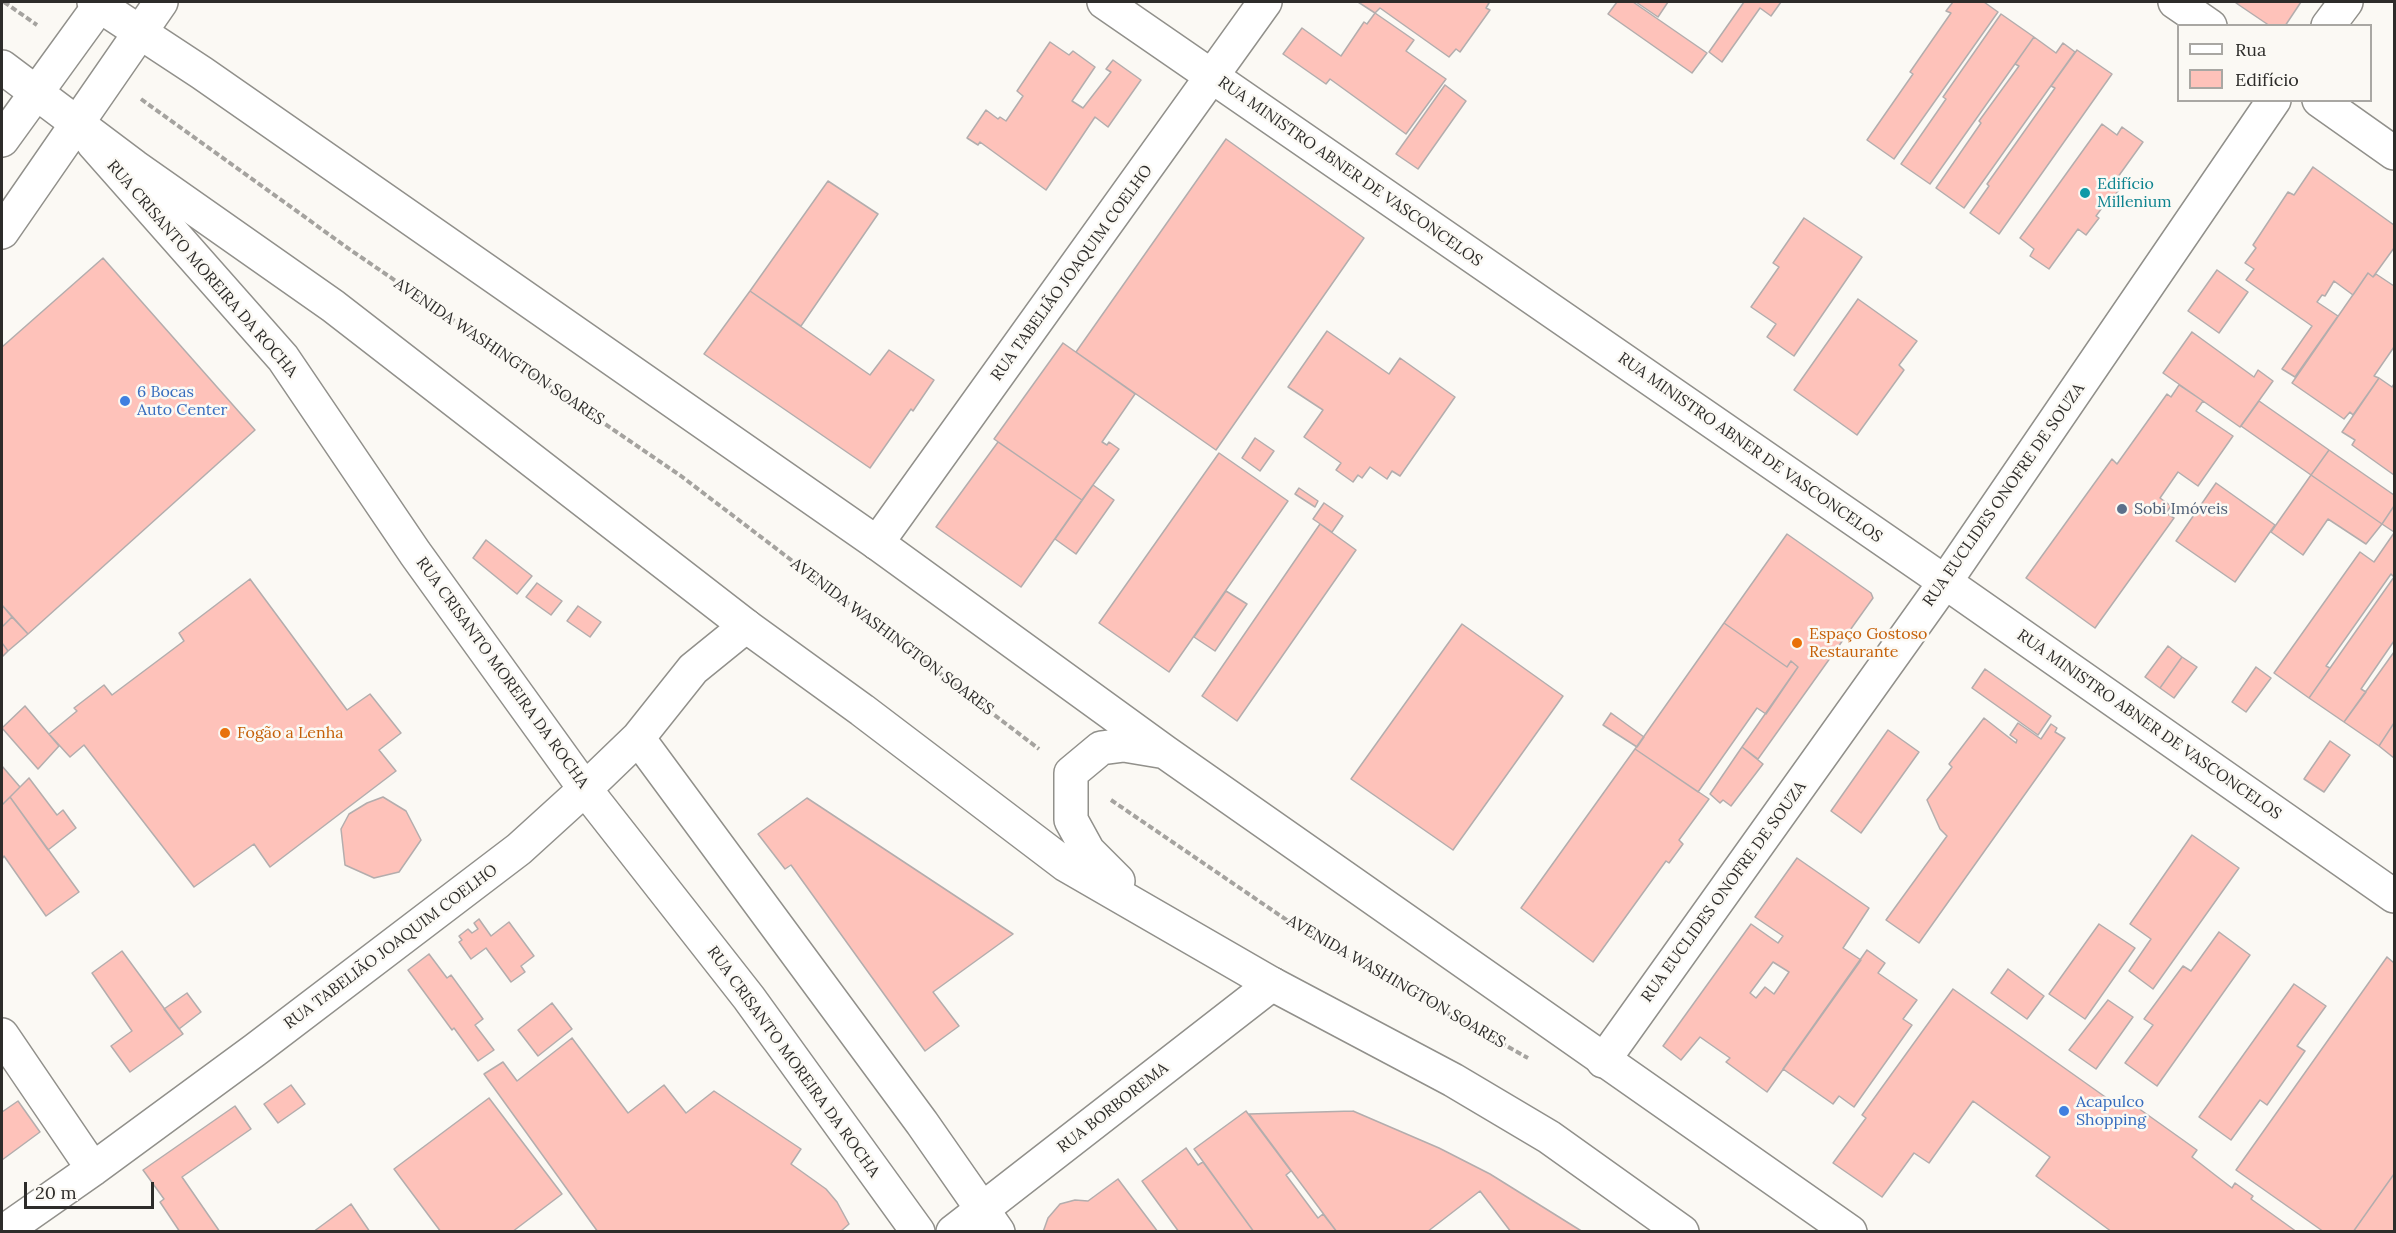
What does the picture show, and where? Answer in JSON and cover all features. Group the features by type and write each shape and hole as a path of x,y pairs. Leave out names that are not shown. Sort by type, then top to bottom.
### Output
{"main road":[{"path":"2,140 69,48 98,2 877,543 1165,752 1850,1232"},
{"path":"2,232 161,2"},
{"name":"RUA MINISTRO ABNER DE VASCONCELOS","path":"1104,2 1945,582 2394,896"},
{"name":"RUA TABELIÃO JOAQUIM COELHO","path":"877,543 1265,2"},
{"path":"2175,2 2207,24"},
{"path":"2330,24 2346,2"},
{"path":"2,67 76,123 333,306 746,626 862,710 1066,865 1272,984 1453,1080 1549,1137 1682,1232"},
{"name":"RUA EUCLIDES ONOFRE DE SOUZA","path":"1603,1060 1945,582 2273,102"},
{"path":"2322,102 2394,153"},
{"name":"RUA CRISANTO MOREIRA DA ROCHA","path":"76,123 283,358 415,553 585,789 749,998 918,1232"},
{"name":"RUA TABELIÃO JOAQUIM COELHO","path":"3,1232 255,1050 519,849 638,738 693,669 746,626"},
{"path":"638,738 915,1113 990,1220"},
{"path":"1152,914 1088,851 1071,820 1071,773 1101,748 1124,745 1165,752"},
{"name":"RUA BORBOREMA","path":"953,1232 990,1220 1272,984"},
{"path":"2,1035 93,1169"}],"path":[{"path":"4,2 69,48"},
{"name":"AVENIDA WASHINGTON SOARES","path":"110,76 352,251 681,476 1071,773 1313,938 1535,1063"}],"building":[{"path":"1358,2 1487,2 1489,3 1486,8 1490,10 1460,52 1456,49 1449,57 1380,8 1375,13"},
{"path":"1617,2 1633,2 1707,53 1692,73 1608,14"},
{"path":"1636,2 1668,2 1658,17"},
{"path":"1744,2 1781,2 1771,16 1760,8 1722,62 1709,52"},
{"path":"1953,2 1984,2 1998,12 1894,159 1867,140 1913,74 1910,72 1951,13 1946,11"},
{"path":"2301,2 2286,24 2267,24 2236,3"},
{"path":"1375,13 1414,40 1406,51 1446,79 1406,134 1330,79 1326,84 1283,54 1302,28 1341,56 1364,22 1367,24"},
{"path":"2001,14 2034,37 1930,184 1901,164 1946,99 1943,97"},
{"path":"2034,37 2056,53 2063,43 2075,52 1964,208 1936,188 1981,123 1979,121 2019,66 2015,64"},
{"path":"1050,42 1069,55 1073,51 1095,67 1072,101 1083,108 1111,72 1106,69 1113,60 1141,80 1108,127 1095,117 1046,190 980,142 978,145 967,138 986,110 998,119 1000,117 1006,121 1023,96 1017,91"},
{"path":"2077,50 2112,74 1999,234 1970,213 1989,186 1987,184 2055,88 2051,86"},
{"path":"1445,85 1466,101 1418,169 1396,154"},
{"name":"Edifício Millenium","path":"2102,124 2117,135 2122,127 2143,142 2115,181 2122,186 2096,216 2099,218 2086,235 2078,229 2049,269 2030,256 2034,249 2020,238"},
{"path":"1226,139 1364,238 1216,450 1076,352"},
{"path":"2313,167 2394,225 2394,248 2373,277 2368,273 2353,295 2334,281 2325,296 2322,295 2317,302 2338,316 2295,377 2282,369 2312,326 2246,280 2254,269 2245,263 2256,248 2253,245 2288,192 2294,195"},
{"path":"828,181 878,214 801,326 750,291"},
{"path":"1804,218 1862,257 1794,356 1767,337 1776,324 1751,307 1779,267 1773,263"},
{"path":"103,258 255,430 28,634 2,605 2,347"},
{"path":"2217,270 2248,292 2219,333 2188,311"},
{"path":"2368,273 2373,277 2376,274 2394,286 2394,347 2374,376 2379,378 2353,415 2350,412 2344,419 2292,383"},
{"path":"750,291 870,375 889,350 934,380 870,468 704,354"},
{"path":"1858,299 1917,341 1899,365 1904,370 1857,435 1794,390"},
{"path":"1327,331 1389,374 1400,358 1455,397 1400,476 1392,471 1387,479 1370,467 1362,478 1358,475 1353,482 1336,470 1341,463 1304,437 1323,410 1288,387"},
{"path":"2192,332 2254,377 2258,370 2273,381 2240,427 2163,373"},
{"path":"1063,343 1135,394 1102,442 1107,445 1109,442 1119,449 1082,500 994,439"},
{"path":"2379,378 2392,387 2394,384 2394,475 2352,445 2355,440 2342,432"},
{"name":"Sobi Imóveis","path":"2179,385 2203,401 2196,411 2233,436 2198,486 2178,472 2160,498 2171,506 2166,513 2174,518 2095,628 2026,578 2112,459 2117,464 2167,394 2171,397"},
{"path":"2259,401 2329,450 2311,475 2241,426"},
{"path":"1255,438 1274,451 1260,471 1242,458"},
{"path":"998,442 1082,500 1021,587 936,527"},
{"path":"2329,450 2394,495 2394,506 2382,524 2311,475"},
{"path":"1219,453 1288,501 1169,672 1099,623"},
{"path":"2311,475 2382,524 2366,544 2328,519 2303,555 2271,532"},
{"path":"2216,483 2275,525 2235,582 2176,541"},
{"path":"1093,485 1114,500 1076,554 1055,539"},
{"path":"1299,488 1318,501 1315,507 1295,494"},
{"path":"1324,503 1343,516 1332,532 1313,519"},
{"path":"2394,506 2394,532 2382,524"},
{"path":"1320,524 1356,550 1237,721 1202,696"},
{"path":"2394,533 2394,577 2391,574 2326,666 2330,668 2309,698 2274,673 2360,552 2374,562"},
{"name":"Espaço Gostoso Restaurante","path":"1787,534 1871,593 1873,598 1758,759 1742,747 1798,667 1791,661 1787,667 1724,623"},
{"path":"486,540 532,576 517,594 473,558"},
{"path":"2394,577 2394,641 2361,689 2366,692 2344,722 2309,698"},
{"name":"Fogão a Lenha","path":"250,579 347,710 370,694 401,733 379,750 396,771 270,867 254,844 194,887 84,745 70,757 49,734 77,711 74,708 104,685 112,695 184,641 179,633"},
{"path":"537,583 562,601 551,615 526,597"},
{"path":"1226,591 1247,604 1215,651 1194,637"},
{"path":"2,605 12,617 3,626 2,625"},
{"path":"578,606 601,622 590,637 567,621"},
{"path":"12,617 28,634 8,651 2,643 2,625"},
{"path":"1724,623 1787,667 1791,661 1798,667 1766,714 1757,708 1698,792 1635,749"},
{"path":"1462,624 1563,696 1453,850 1351,779"},
{"path":"2,643 8,651 2,657"},
{"path":"2168,646 2182,657 2160,688 2145,677"},
{"path":"2394,652 2394,723 2379,746 2344,722"},
{"path":"2182,657 2197,667 2174,698 2160,688"},
{"path":"2256,667 2271,678 2246,712 2232,702"},
{"path":"1985,669 2051,716 2038,735 1972,688"},
{"path":"25,706 59,746 38,769 2,728"},
{"path":"1611,713 1644,737 1637,747 1603,725"},
{"path":"1984,718 2016,743 2017,740 2010,735 2018,723 2041,739 2051,724 2057,728 2055,732 2065,738 1919,943 1886,920 1947,836 1940,829 1927,800 1952,767 1949,764"},
{"path":"2394,723 2394,758 2379,746"},
{"path":"1888,730 1919,752 1861,833 1831,811"},
{"path":"2330,741 2350,755 2324,792 2304,779"},
{"path":"1742,747 1763,764 1731,806 1723,800 1720,803 1710,794"},
{"path":"1635,749 1709,799 1679,840 1683,844 1669,863 1666,861 1593,962 1521,908"},
{"path":"2,766 20,787 2,805"},
{"path":"29,778 57,815 63,810 76,828 48,850 10,797"},
{"path":"10,797 79,892 46,916 4,856 2,859 2,805"},
{"path":"383,797 406,811 421,840 399,872 374,878 345,865 341,829 349,814"},
{"path":"807,798 1013,934 933,992 959,1026 925,1051 791,865 785,869 758,834"},
{"path":"2192,835 2239,868 2153,989 2129,971 2151,939 2130,924"},
{"path":"1797,858 1869,908 1843,948 1861,960 1767,1092 1726,1062 1730,1058 1700,1037 1681,1060 1663,1046 1751,924 1778,943 1783,936 1755,917","holes":["1773,962 1789,972 1774,994 1765,987 1756,998 1750,993"]},
{"path":"479,919 491,936 509,922 534,956 521,966 525,972 511,982 486,948 471,959 459,942 462,940 459,936 468,929 472,933 478,929 474,923"},
{"path":"2099,924 2135,948 2085,1019 2049,994"},
{"path":"2219,932 2250,955 2157,1086 2125,1063 2153,1025 2144,1019 2183,966 2191,971"},
{"path":"1867,950 1885,963 1878,973 1917,1000 1903,1019 1912,1025 1854,1107 1839,1096 1833,1104 1783,1069"},
{"path":"122,951 183,1034 130,1072 111,1046 132,1031 92,973"},
{"path":"429,954 447,978 451,975 483,1019 475,1025 494,1050 478,1061 408,970"},
{"path":"2387,957 2394,963 2394,1174 2353,1232 2324,1232 2236,1170"},
{"path":"2008,969 2044,996 2027,1019 1991,993"},
{"path":"2294,984 2326,1006 2297,1046 2305,1051 2267,1105 2260,1100 2231,1140 2199,1117"},
{"name":"Acapulco Shopping","path":"1953,989 2118,1106 2124,1098 2197,1150 2192,1157 2215,1175 2232,1188 2235,1183 2253,1196 2251,1199 2297,1232 2112,1232 2036,1176 2050,1157 1973,1101 1929,1163 1914,1153 1882,1197 1833,1163 1866,1118 1862,1115"},
{"path":"187,993 201,1012 179,1029 164,1009"},
{"path":"2108,1000 2133,1017 2096,1069 2069,1050"},
{"path":"552,1003 572,1029 538,1056 518,1030"},
{"path":"572,1038 628,1113 664,1085 686,1113 714,1091 801,1149 791,1164 826,1189 837,1202 849,1224 840,1232 598,1232 484,1074 503,1062 517,1081"},
{"path":"291,1085 305,1104 278,1123 264,1104"},
{"path":"489,1098 562,1194 512,1232 441,1232 394,1169"},
{"path":"18,1101 40,1132 2,1160 2,1112"},
{"path":"235,1106 251,1129 182,1177 220,1232 180,1232 160,1202 164,1199 143,1170"},
{"path":"1246,1111 1291,1171 1286,1175 1318,1218 1323,1214 1337,1232 1254,1232 1194,1149"},
{"path":"1353,1111 1439,1148 1490,1174 1583,1232 1511,1232 1480,1191 1427,1232 1337,1232 1249,1114"},
{"path":"1186,1148 1198,1165 1203,1162 1254,1232 1179,1232 1142,1181"},
{"path":"2394,1174 2394,1232 2353,1232"},
{"path":"1118,1179 1158,1232 1043,1232 1048,1218 1060,1204 1075,1200 1088,1201"},
{"path":"351,1204 370,1232 313,1232"}],"place":[{"name":"Edifício Millenium","path":"2085,193"},
{"name":"6 Bocas Auto Center","path":"125,401"},
{"name":"Sobi Imóveis","path":"2122,509"},
{"name":"Espaço Gostoso Restaurante","path":"1797,643"},
{"name":"Fogão a Lenha","path":"225,733"},
{"name":"Acapulco Shopping","path":"2064,1111"}]}
